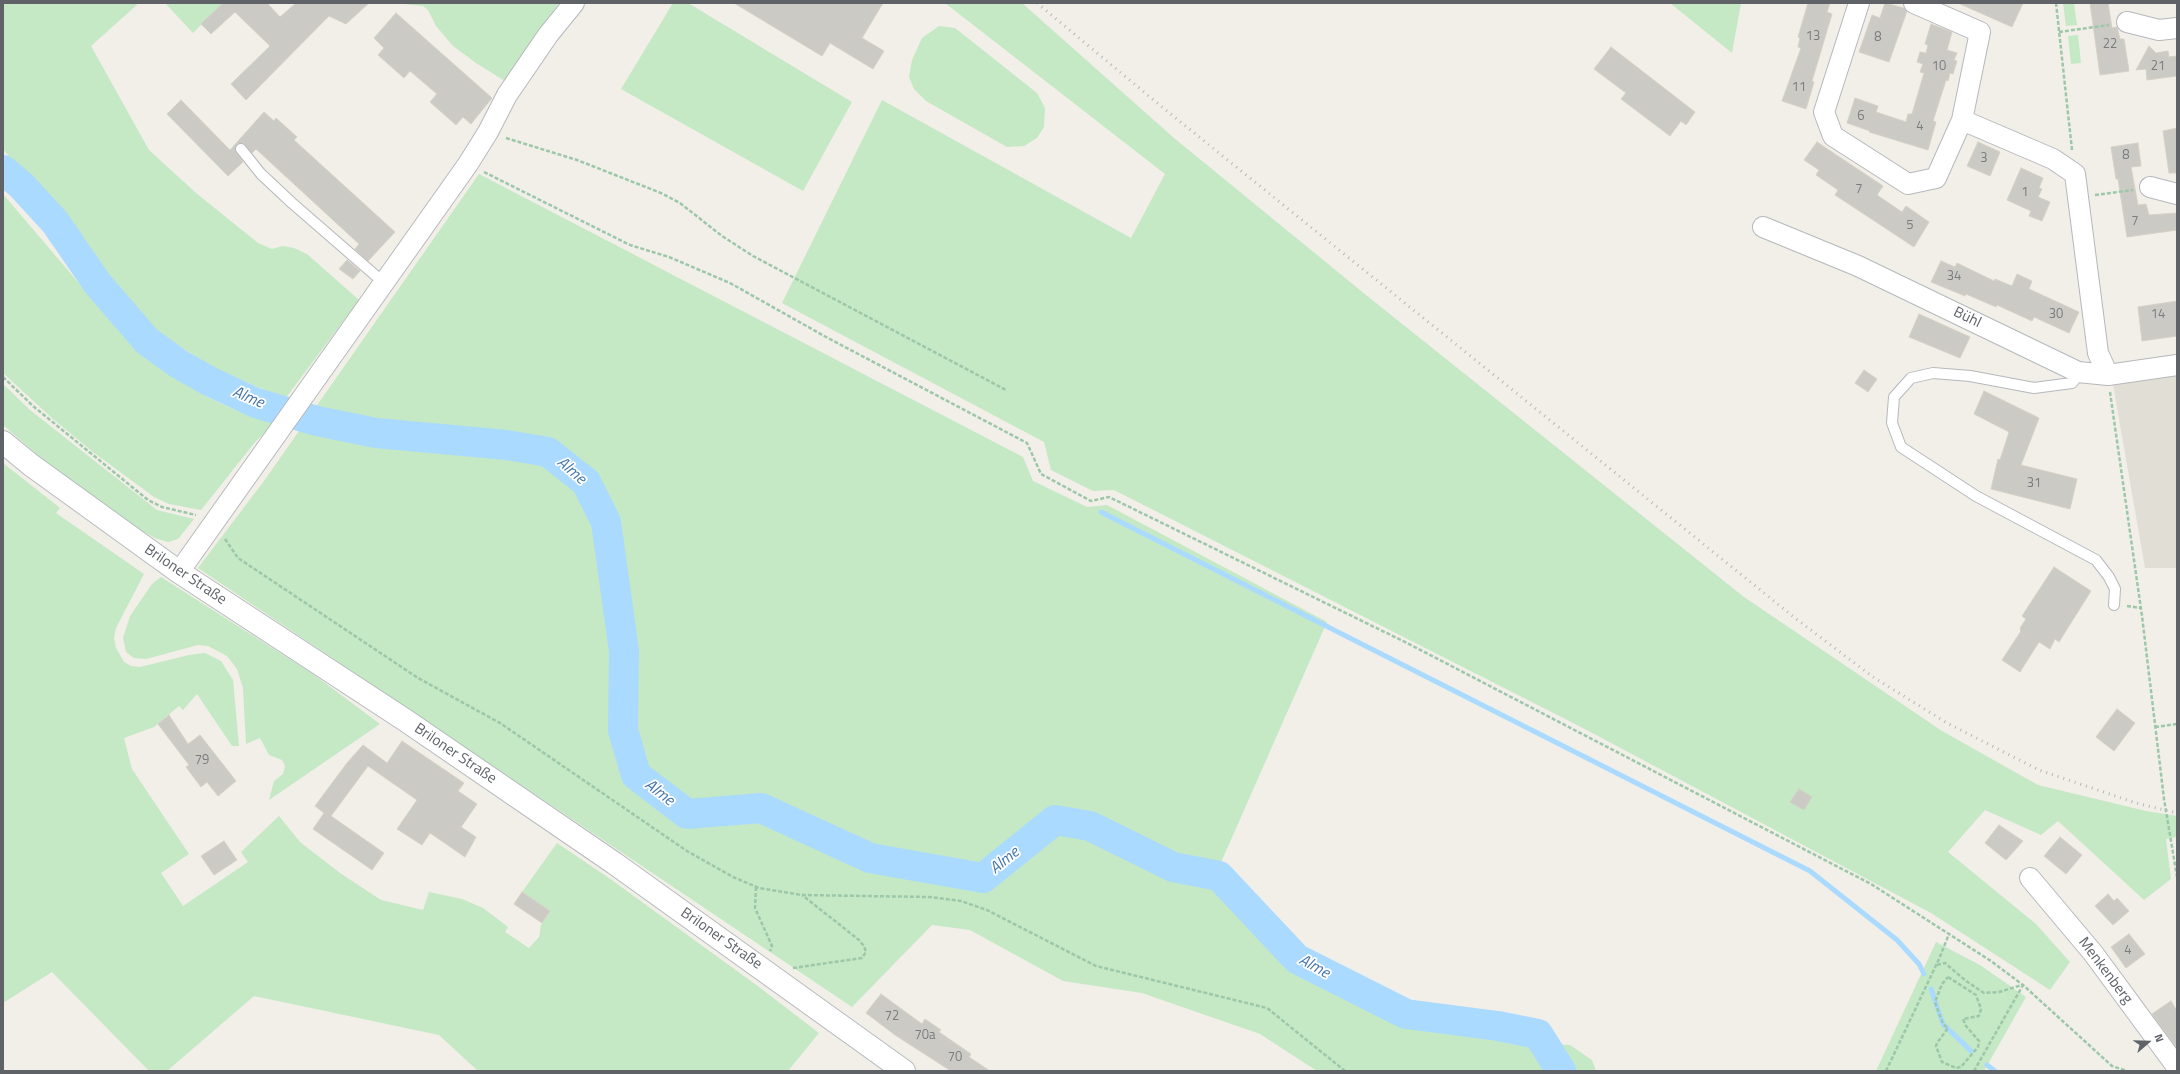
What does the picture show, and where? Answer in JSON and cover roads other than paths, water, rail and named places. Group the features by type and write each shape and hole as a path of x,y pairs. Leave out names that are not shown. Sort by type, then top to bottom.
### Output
{"main road":[{"name":"Briloner Straße","path":"3,442 31,465 179,572 424,733 614,863 904,1071"}],"street":[{"path":"179,572 278,430 468,164 488,132 507,95 548,35 574,3"},
{"path":"1859,3 1824,112 1833,136 1908,184 1936,178 1962,120 1980,32 1914,3"},
{"path":"2127,22 2159,30 2177,28"},
{"path":"1962,120 2053,159 2075,174 2098,353 2108,375"},
{"path":"2150,187 2177,194"},
{"name":"Bühl","path":"1763,227 1858,266 2081,372 2108,375 2177,365"},
{"name":"Menkenberg","path":"2030,878 2093,953 2177,1067"}],"lane":[{"path":"241,149 261,174 292,203 384,282"},
{"path":"2081,372 2072,383 2034,388 1970,376 1933,373 1910,378 1894,397 1892,423 1901,447 1976,496 2096,560 2109,577 2115,589 2114,605"}],"waterway":[{"name":"Alme","path":"3,170 21,185 55,222 97,283 147,341 179,364 209,381 256,403 317,421 376,433 507,445 548,452 586,482 606,522 624,651 623,730 636,775 687,814 761,808 870,858 983,878 1055,820 1090,826 1173,867 1219,876 1297,959 1406,1014 1498,1026 1538,1034 1561,1071"},
{"path":"1101,512 1810,871 1897,940 1919,964 1924,974"},
{"path":"1931,989 1943,1024 1971,1051"},
{"path":"1987,1065 1995,1071"}],"railway":[{"path":"1037,3 1162,107 1795,618 1873,677 1947,723 2039,770 2136,803 2177,813"}]}
